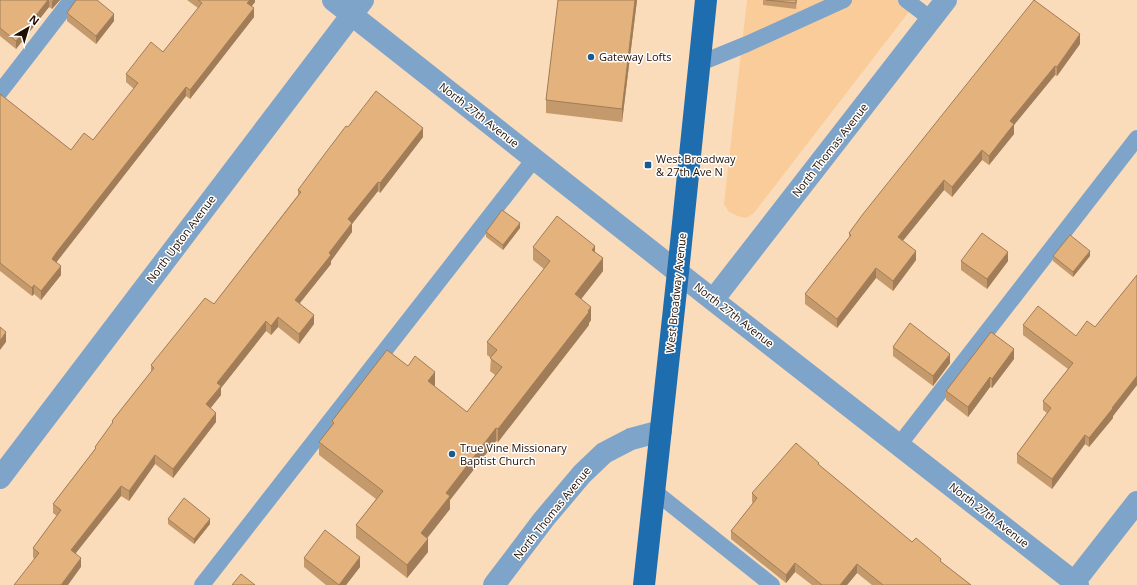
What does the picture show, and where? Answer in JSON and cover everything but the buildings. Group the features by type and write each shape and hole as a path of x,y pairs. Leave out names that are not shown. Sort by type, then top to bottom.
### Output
{"main road":[{"name":"West Broadway Avenue","path":"644,585 678,272 698,64 706,0"}],"street":[{"name":"North 27th Avenue","path":"334,0 357,7 535,158 713,300 1075,584"},
{"name":"North Thomas Avenue","path":"713,300 946,0"},
{"name":"North Upton Avenue","path":"0,478 357,7"},
{"name":"North Thomas Avenue","path":"494,585 544,519 582,474 604,453 632,439 661,431"},
{"path":"1075,584 1137,502"}],"lane":[{"path":"0,92 71,0"},
{"path":"698,64 747,44 844,0"},
{"path":"906,0 931,19"},
{"path":"899,445 1137,138"},
{"path":"202,585 535,158"},
{"path":"654,491 772,585"}],"shaded area":[{"path":"747,0 918,0 754,213 746,218 729,212 724,204"}],"place":[{"name":"Gateway Lofts","path":"591,57"},
{"name":"West Broadway & 27th Ave N","path":"648,165"},
{"name":"True Vine Missionary Baptist Church","path":"452,454"}]}
